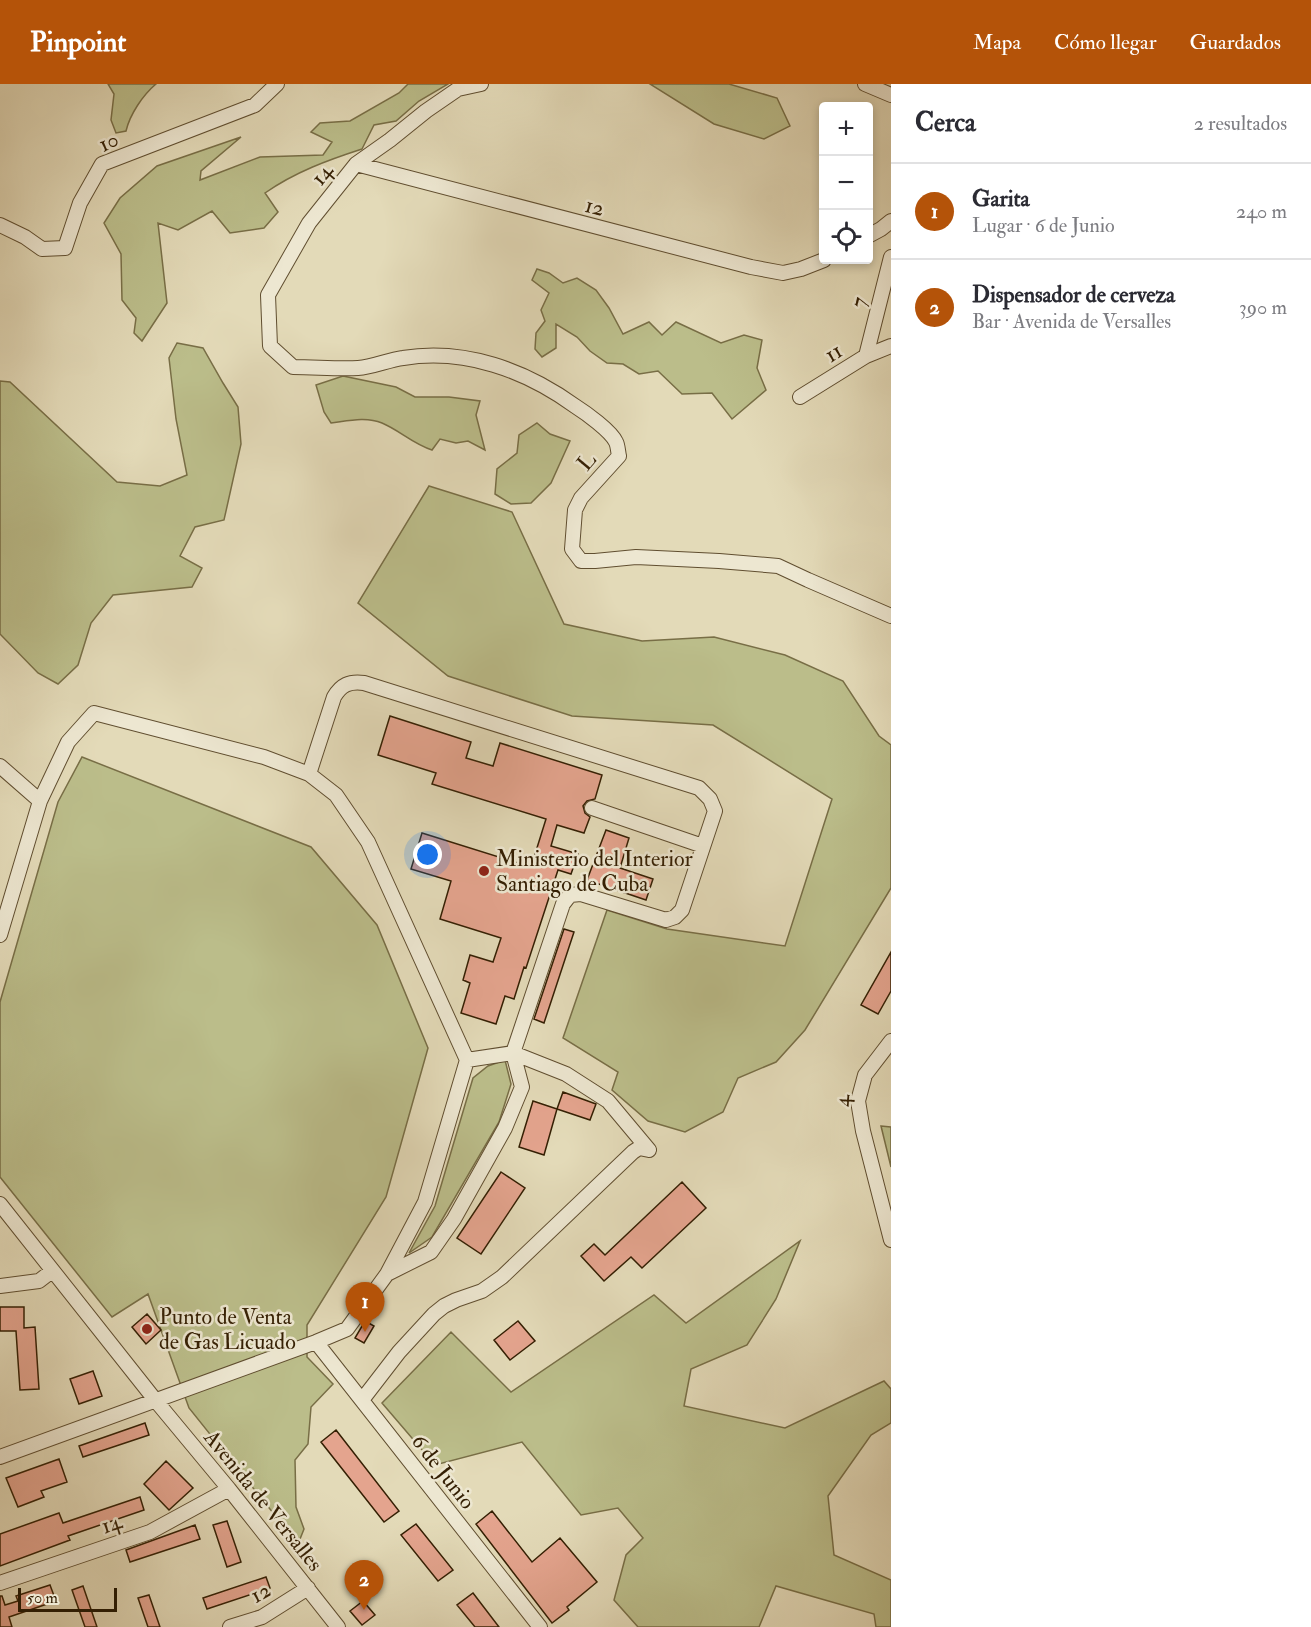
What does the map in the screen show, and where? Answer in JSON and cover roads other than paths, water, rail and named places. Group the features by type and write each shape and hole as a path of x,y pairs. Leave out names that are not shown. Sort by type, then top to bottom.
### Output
{"street":[{"name":"10","path":"0,225 25,237 42,249 65,249 80,203 102,164 255,105 277,84"},
{"name":"14","path":"270,346 268,295 309,223 356,164 458,89 481,84"},
{"path":"865,84 891,95"},
{"name":"12","path":"356,164 751,267 783,273 819,262"},
{"path":"873,233 891,221"},
{"name":"7","path":"866,356 891,257"},
{"name":"L","path":"270,346 293,367 360,368 403,358 446,355 476,360 537,381 597,421 616,441 619,456 581,498 575,510 572,549 581,561 636,557 778,566 891,616"},
{"name":"11","path":"800,397 866,356 891,346"},
{"path":"309,774 339,688 353,682 364,683 699,788 710,799 715,812 682,910 675,917 666,920 581,894 570,895 563,904 513,1053 522,1087 505,1128 454,1219 431,1252 387,1274"},
{"path":"0,935 40,801 68,741 94,713 264,757 309,774 336,795 368,842 467,1060 426,1202 387,1274 347,1329 0,1457"},
{"path":"0,766 40,801"},
{"path":"592,808 704,846"},
{"name":"4","path":"891,1041 865,1075 858,1101 863,1131 891,1240"},
{"path":"362,1401 399,1352 434,1314 456,1300 482,1291 502,1277 633,1152 639,1148 649,1150 608,1101 566,1074 513,1053 467,1060"},
{"name":"Avenida de Versalles","path":"0,1204 338,1627"},
{"path":"0,1286 39,1281 52,1271"},
{"name":"6 de Junio","path":"316,1342 540,1627"},
{"name":"14","path":"0,1583 150,1532 229,1489"},
{"name":"12","path":"230,1627 262,1617 308,1588"}],"place":[{"name":"Ministerio del Interior Santiago de Cuba","path":"484,871"},
{"name":"Punto de Venta de Gas Licuado","path":"147,1329"},
{"name":"Garita","path":"365,1332"},
{"name":"Dispensador de cerveza","path":"364,1610"}]}
